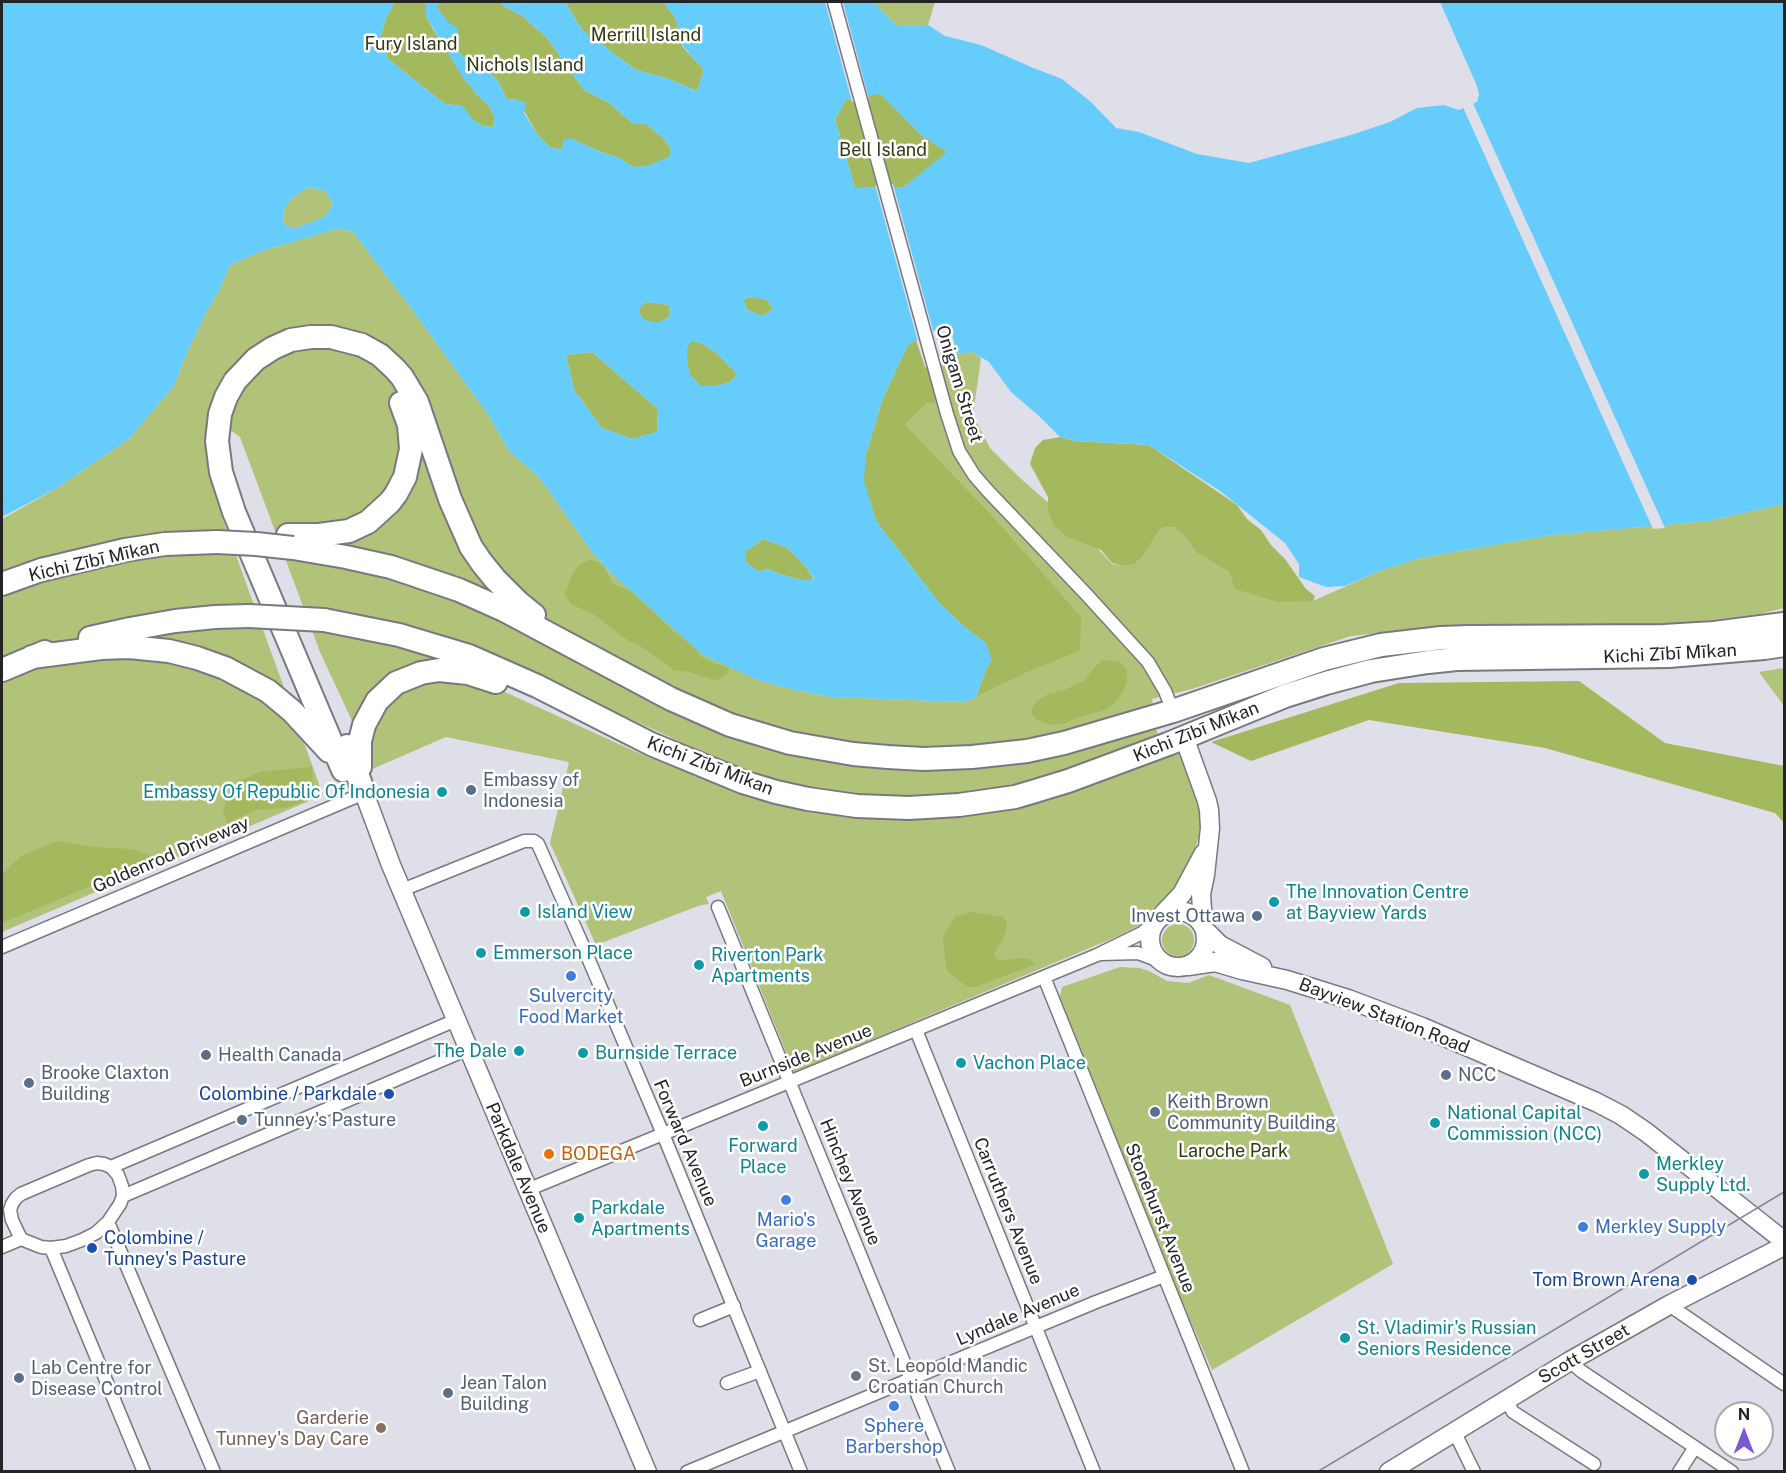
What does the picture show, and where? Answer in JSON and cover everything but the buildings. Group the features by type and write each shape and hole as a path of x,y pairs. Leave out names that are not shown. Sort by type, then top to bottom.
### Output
{"highway":[{"path":"343,770 234,512 220,472 217,451 220,414 235,381 256,359 291,340 321,336 351,341 380,355 395,369 412,392 458,519 482,564 509,594 528,610 656,692"},
{"path":"291,542 358,527 390,502 408,468 411,433 400,401 391,385 378,372 347,354 321,350 294,354 277,360 263,370 249,384 235,408 230,442 234,471 244,502 326,696 359,794"},
{"name":"Kichi Zībī Mīkan","path":"2,584 41,570 125,550 165,544 291,542 381,564 459,590 504,610 656,692 730,725 790,742 853,754 923,759 1027,751 1087,738 1324,659 1381,645 1441,638 1667,646"},
{"name":"Kichi Zībī Mīkan","path":"2,670 68,644 130,629 198,619 249,616 324,620 399,635 469,656 537,686 651,744 725,775 776,792 849,805 917,808 997,800 1032,792 1184,738 1285,696 1371,671 1428,662 1768,640 1785,624"},
{"path":"32,657 101,648 129,647 169,651 211,663 254,683 280,701 308,726 343,770"},
{"path":"359,794 359,751 362,734 377,700 404,678 430,671 449,670 488,678 651,744"},
{"path":"1173,711 1184,738"}],"main road":[{"path":"1184,738 1207,801 1210,828 1201,894 1207,942 1198,960 1188,966 1173,967 1156,956 1150,944 1150,936 1159,918 1182,894 1207,846"},
{"name":"Parkdale Avenue","path":"343,770 359,794 402,890 646,1472"},
{"path":"1159,918 1172,911 1186,912 1197,917 1204,928"},
{"name":"Bayview Station Road","path":"1204,928 1220,945 1287,980"},
{"name":"Bayview Station Road","path":"1188,966 1215,962 1287,980 1348,999 1410,1022 1606,1107 1646,1132 1785,1241"},
{"name":"Scott Street","path":"1389,1472 1570,1361 1669,1305 1785,1246"}],"street":[{"name":"Onigam Street","path":"834,2 946,414 959,451 974,475 987,490 1148,662 1165,690 1173,711"},
{"name":"Goldenrod Driveway","path":"2,947 359,794"},
{"name":"Forward Avenue","path":"402,890 524,841 534,841 540,849 663,1134 801,1472"},
{"name":"Hinchey Avenue","path":"718,907 949,1472"},
{"name":"Burnside Avenue","path":"527,1190 1097,955 1142,933 1159,918"},
{"name":"Burnside Avenue","path":"1097,955 1138,953 1162,962"},
{"name":"Stonehurst Avenue","path":"1044,977 1243,1472"},
{"path":"111,1167 456,1020"},
{"name":"Carruthers Avenue","path":"916,1030 1094,1472"},
{"path":"123,1196 468,1049"},
{"path":"97,1163 111,1167 118,1175 123,1196 108,1222 96,1233 66,1246 51,1248 30,1244 21,1239 6,1212 21,1194 97,1163"},
{"path":"108,1222 214,1472"},
{"path":"2,1246 21,1239"},
{"path":"51,1248 144,1472"},
{"name":"Lyndale Avenue","path":"687,1472 1035,1327 1164,1276"},
{"path":"1669,1305 1785,1384"},
{"path":"700,1320 734,1306"},
{"path":"1570,1361 1581,1371 1732,1472"},
{"path":"727,1383 760,1371"},
{"path":"1506,1400 1513,1412 1594,1464"},
{"path":"1454,1431 1474,1472"},
{"path":"1678,1472 1695,1447"}],"green space":[{"name":"Fury Island","path":"395,2 422,2 426,5 426,16 433,29 477,95 488,104 495,118 493,128 481,125 472,119 462,106 445,104 388,59 380,39 386,18"},
{"name":"Nichols Island","path":"442,2 501,2 502,5 524,17 548,39 584,90 611,104 633,124 646,124 663,138 671,149 670,157 647,166 633,167 618,157 603,153 570,138 563,150 550,147 537,134 518,100 507,99 497,80 481,65 465,58 457,50 459,40 436,7"},
{"name":"Merrill Island","path":"565,2 663,2 676,19 682,46 704,70 697,91 669,79 636,70 582,30"},
{"path":"873,2 935,2 928,25 897,26"},
{"name":"Bell Island","path":"880,93 921,135 948,152 904,187 855,188 835,119 846,100"},
{"path":"308,187 325,191 333,204 325,217 293,229 283,223 284,210 290,200"},
{"path":"340,228 353,232 487,413 510,452 539,477 595,556 610,572 630,589 758,680 794,690 831,697 965,702 1080,651 905,425 927,403 929,368 957,354 972,352 981,358 973,415 990,448 1086,536 1112,564 1134,565 1161,528 1173,527 1183,534 1197,553 1230,573 1313,601 1380,571 1420,558 1552,535 1708,521 1784,504 1784,608 1759,614 1680,624 1471,624 1351,636 1192,689 1152,699 1158,738 1017,787 913,799 813,792 726,766 668,736 488,655 431,659 385,677 353,723 320,652 240,437 211,416 212,460 221,514 323,795 2,932 2,519 57,488 129,439 174,386 186,355 230,265 262,251"},
{"path":"754,297 767,300 773,309 763,316 747,310 743,299"},
{"path":"646,302 670,305 669,317 661,322 651,322 641,318 639,307"},
{"path":"691,340 703,344 719,355 737,374 729,383 700,386 690,375 687,348"},
{"path":"916,340 925,367 929,368 936,403 927,403 905,425 994,518 1081,617 1080,651 976,697 991,660 986,643 940,604 876,521 863,480 866,454 883,398 908,345"},
{"path":"592,352 658,409 657,432 632,439 602,428 574,390 566,355"},
{"path":"1060,437 1076,441 1149,445 1237,505 1247,519 1261,530 1271,545 1285,559 1306,589 1315,596 1313,601 1278,602 1235,589 1230,573 1197,553 1183,534 1173,527 1161,528 1134,565 1123,566 1112,563 1101,550 1067,537 1054,525 1048,510 1048,497 1030,464 1035,448 1043,440"},
{"path":"763,539 788,548 806,567 814,580 802,580 767,569 759,572 746,562 746,551"},
{"path":"589,560 597,561 604,566 613,584 631,591 702,657 726,667 729,673 715,680 674,670 619,634 595,615 571,604 565,595 572,575 579,565"},
{"path":"1102,660 1119,662 1127,669 1124,690 1114,704 1105,710 1064,724 1053,725 1037,720 1033,716 1031,711 1036,702 1048,694 1084,681"},
{"path":"1784,668 1784,706 1759,672"},
{"path":"460,678 505,692 645,756 710,781 765,798 894,818 1178,750 1193,782 1200,814 1200,832 1189,869 1180,888 1140,925 794,1072 721,891 706,897 709,904 596,945 550,843 569,762 446,737 370,770 369,730 375,717 404,687"},
{"path":"1579,681 1665,743 1784,766 1784,823 1775,813 1545,748 1369,720 1251,761 1211,742 1399,683"},
{"path":"312,767 313,798 286,808 256,810 227,823 223,812 230,785 260,772"},
{"path":"57,841 91,847 132,849 158,858 2,923 2,874 21,856"},
{"path":"972,912 1003,917 1007,924 1006,933 994,954 998,961 1022,958 1029,959 1036,964 975,987 968,987 949,973 946,967 943,937 955,917"},
{"path":"1178,924 1189,929 1194,940 1189,951 1178,956 1167,951 1162,940 1167,929"},
{"name":"Laroche Park","path":"1120,967 1140,968 1167,981 1188,983 1209,975 1290,1005 1393,1264 1212,1370 1137,1199 1059,999 1062,987"}],"water":[{"path":"2,2 395,2 386,18 380,39 388,59 445,104 463,106 472,119 481,125 493,128 495,118 488,104 477,95 461,75 426,16 426,5 422,2 442,2 437,7 448,22 457,27 459,40 457,50 465,58 481,65 497,80 507,99 526,103 524,113 537,134 550,147 562,150 563,140 570,138 603,153 618,157 633,167 647,166 669,157 671,149 663,138 646,124 633,124 611,104 584,90 548,39 524,17 502,5 501,2 565,2 582,30 636,70 669,79 697,91 704,70 682,45 676,19 663,2 873,2 897,26 928,25 945,36 981,45 1062,79 1091,102 1116,128 1139,132 1197,154 1249,163 1351,135 1390,122 1417,108 1444,105 1459,110 1477,102 1479,94 1477,86 1440,2 1784,2 1784,504 1708,521 1552,535 1420,558 1380,571 1345,586 1326,587 1299,577 1299,564 1285,543 1220,491 1149,445 1076,441 1060,437 1011,392 989,362 972,352 957,354 951,330 936,330 908,345 883,398 866,454 864,480 876,521 940,604 986,643 992,660 987,667 976,697 965,702 831,697 794,690 758,680 703,655 610,572 595,556 539,477 510,452 487,413 353,232 340,228 262,251 230,265 186,355 174,386 129,439 57,488 2,517","holes":["880,94 921,135 947,152 904,187 855,188 835,119 846,100","308,187 325,191 333,204 325,217 293,229 283,223 284,210 290,200","754,297 767,300 773,309 763,316 747,310 743,299","646,302 669,305 669,317 661,322 651,322 641,317 639,308","691,341 703,344 719,355 737,374 729,383 700,386 690,375 687,348","592,352 658,409 657,432 632,439 602,428 574,390 566,355","763,539 788,548 814,579 802,580 767,569 759,572 746,562 746,551"]}],"pier":[{"path":"825,2 843,2 869,99 852,102"},
{"path":"1472,101 1665,528 1653,529 1462,105"},
{"path":"893,184 934,334 918,342 875,185"}],"tram line":[{"path":"1317,1472 1784,1192"}],"place":[{"name":"Embassy of Indonesia","path":"471,790"},
{"name":"Embassy Of Republic Of Indonesia","path":"442,792"},
{"name":"The Innovation Centre at Bayview Yards","path":"1274,902"},
{"name":"Island View","path":"525,912"},
{"name":"Invest Ottawa","path":"1257,916"},
{"name":"Emmerson Place","path":"481,953"},
{"name":"Riverton Park Apartments","path":"699,965"},
{"name":"Sulvercity Food Market","path":"571,976"},
{"name":"The Dale","path":"519,1051"},
{"name":"Burnside Terrace","path":"583,1053"},
{"name":"Health Canada","path":"206,1055"},
{"name":"Vachon Place","path":"961,1063"},
{"name":"NCC","path":"1446,1075"},
{"name":"Brooke Claxton Building","path":"29,1083"},
{"name":"Colombine / Parkdale","path":"389,1094"},
{"name":"Keith Brown Community Building","path":"1155,1112"},
{"name":"Tunney's Pasture","path":"242,1120"},
{"name":"National Capital Commission (NCC)","path":"1435,1123"},
{"name":"Forward Place","path":"763,1126"},
{"name":"BODEGA","path":"549,1154"},
{"name":"Merkley Supply Ltd.","path":"1644,1174"},
{"name":"Mario's Garage","path":"786,1200"},
{"name":"Parkdale Apartments","path":"579,1218"},
{"name":"Merkley Supply","path":"1583,1227"},
{"name":"Colombine / Tunney's Pasture","path":"92,1248"},
{"name":"Tom Brown Arena","path":"1692,1280"},
{"name":"St. Vladimir's Russian Seniors Residence","path":"1345,1338"},
{"name":"St. Leopold Mandic Croatian Church","path":"856,1376"},
{"name":"Lab Centre for Disease Control","path":"19,1378"},
{"name":"Jean Talon Building","path":"448,1393"},
{"name":"Sphere Barbershop","path":"894,1406"},
{"name":"Garderie Tunney's Day Care","path":"381,1428"}]}
